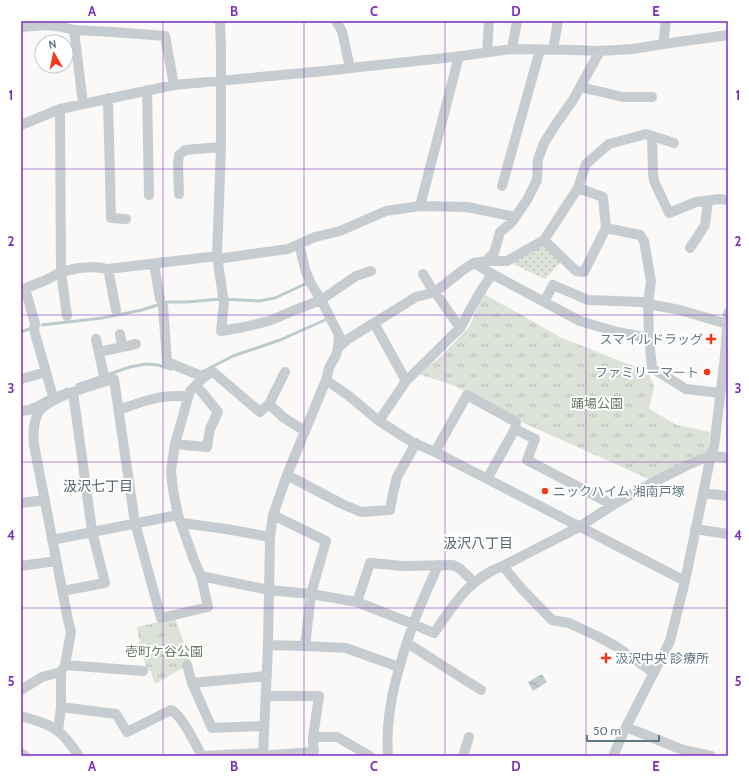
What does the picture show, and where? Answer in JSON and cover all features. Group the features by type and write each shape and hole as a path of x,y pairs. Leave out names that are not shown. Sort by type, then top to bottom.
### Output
{"street":[{"path":"113,32 114,21"},
{"path":"220,21 221,147 217,256 223,299 221,331 269,321 321,300 356,276 371,271"},
{"path":"336,21 342,31 350,68"},
{"path":"488,52 489,21"},
{"path":"512,49 517,21"},
{"path":"553,50 558,21"},
{"path":"664,44 666,21"},
{"path":"21,27 48,23 74,30 165,36 174,85"},
{"path":"74,30 83,104"},
{"path":"21,125 60,109 174,85 325,71 512,49 600,51 633,49 728,36"},
{"path":"502,186 540,50"},
{"path":"486,261 494,253 500,232 512,222 527,200 537,180 538,159 544,143 573,100 600,51"},
{"path":"420,206 459,56"},
{"path":"580,87 623,97 652,97"},
{"path":"147,90 149,195"},
{"path":"108,98 111,218 126,219"},
{"path":"60,109 61,272 67,316"},
{"path":"338,348 348,339 416,297 435,292 474,263 486,261 507,261 544,240 578,188 586,164 609,144 646,134 674,143"},
{"path":"652,136 654,181 669,212 696,202 719,199 728,200"},
{"path":"179,194 179,155 185,150 221,147"},
{"path":"544,240 576,271 584,272 606,228 603,197 578,188"},
{"path":"690,248 705,225 708,201"},
{"path":"53,397 34,330 35,323 23,289 61,272 79,268 94,267 108,269 217,256 224,258 288,249 315,237 340,231 386,211 420,206 467,207 515,217"},
{"path":"606,228 640,234 644,241 651,281 648,304 652,368 686,388 723,396"},
{"path":"263,754 268,645 270,537 273,515 304,431 338,348 338,334 310,282 299,244"},
{"path":"474,263 580,321 617,332 649,338"},
{"path":"154,264 162,303 167,362 203,376"},
{"path":"108,269 116,310"},
{"path":"423,274 460,328"},
{"path":"379,422 406,381 460,328 492,274"},
{"path":"544,302 553,285 588,300 642,302 728,319"},
{"path":"613,756 626,727 670,641 685,581 711,455 714,447 723,396 728,313"},
{"path":"374,323 406,381"},
{"path":"120,334 122,346"},
{"path":"96,339 104,378"},
{"path":"98,352 136,344"},
{"path":"21,379 46,372"},
{"path":"58,731 63,668 71,632 34,445 33,430 40,410 53,397 73,392 104,378 114,378 135,523 161,618 208,606 201,576 180,519 173,490 171,471 175,444 190,391 203,376 213,372 260,412 269,404 285,372"},
{"path":"326,380 349,396 379,422 416,443 685,581"},
{"path":"175,444 207,447 210,429 218,412 196,385"},
{"path":"62,591 105,583 92,531 73,392"},
{"path":"435,452 467,395 516,422 515,429 487,479"},
{"path":"119,410 155,399 179,396 188,398"},
{"path":"269,404 284,418 304,431"},
{"path":"21,411 35,409 40,410"},
{"path":"515,429 536,439 527,460 613,505"},
{"path":"287,475 342,504 361,512 390,510 397,477 416,443"},
{"path":"201,576 269,590 311,594 357,602 434,633 461,595 474,582 493,570 579,527 613,505 650,484 711,455 728,458"},
{"path":"703,493 728,496"},
{"path":"21,503 44,500"},
{"path":"273,515 326,542 311,594 305,646"},
{"path":"52,540 135,523 180,519 270,537"},
{"path":"696,529 728,534"},
{"path":"21,566 56,561"},
{"path":"357,602 370,563 404,566 453,565 459,568 474,582"},
{"path":"388,756 388,717 399,667 413,624 438,565"},
{"path":"503,566 552,620 569,623 597,636 617,647 654,673"},
{"path":"407,643 480,690"},
{"path":"268,645 346,648 399,667"},
{"path":"187,665 192,683 212,728 264,726"},
{"path":"21,690 42,676 63,668 143,671"},
{"path":"192,683 267,676"},
{"path":"61,707 116,714 127,732 171,710 180,718 203,756 270,755 314,752 313,737 319,696 266,696"},
{"path":"21,716 42,723 58,731 71,744 79,756"},
{"path":"626,727 682,750 711,756"},
{"path":"313,737 337,737 370,756"},
{"path":"463,756 469,737"},
{"path":"21,753 26,756"}],"green space":[{"path":"543,244 561,262 545,279 511,263"},
{"name":"踊場公園","path":"484,294 562,338 648,372 654,386 649,409 677,425 710,432 708,452 651,480 524,423 518,418 455,386 419,374 441,356 469,327"},
{"name":"壱町ケ谷公園","path":"175,618 191,663 157,683 154,683 151,671 147,669 140,647 137,627"}],"water":[{"path":"542,674 547,682 533,691 528,682"}],"waterway":[{"path":"42,325 102,318 142,310 167,302 221,299 259,301 275,298 305,284"},
{"path":"200,373 233,356 280,340 325,320"},
{"path":"21,332 29,329"},
{"path":"77,385 130,367 146,364 158,365 171,369"},
{"path":"31,405 68,389"}],"place":[{"name":"スマイルドラッグ","path":"711,339"},
{"name":"ファミリーマート","path":"707,372"},
{"name":"ニックハイム 湘南戸塚","path":"545,491"},
{"name":"汲沢中央 診療所","path":"606,658"}],"district":[{"name":"汲沢七丁目","path":"98,486"},
{"name":"汲沢八丁目","path":"478,543"}]}
